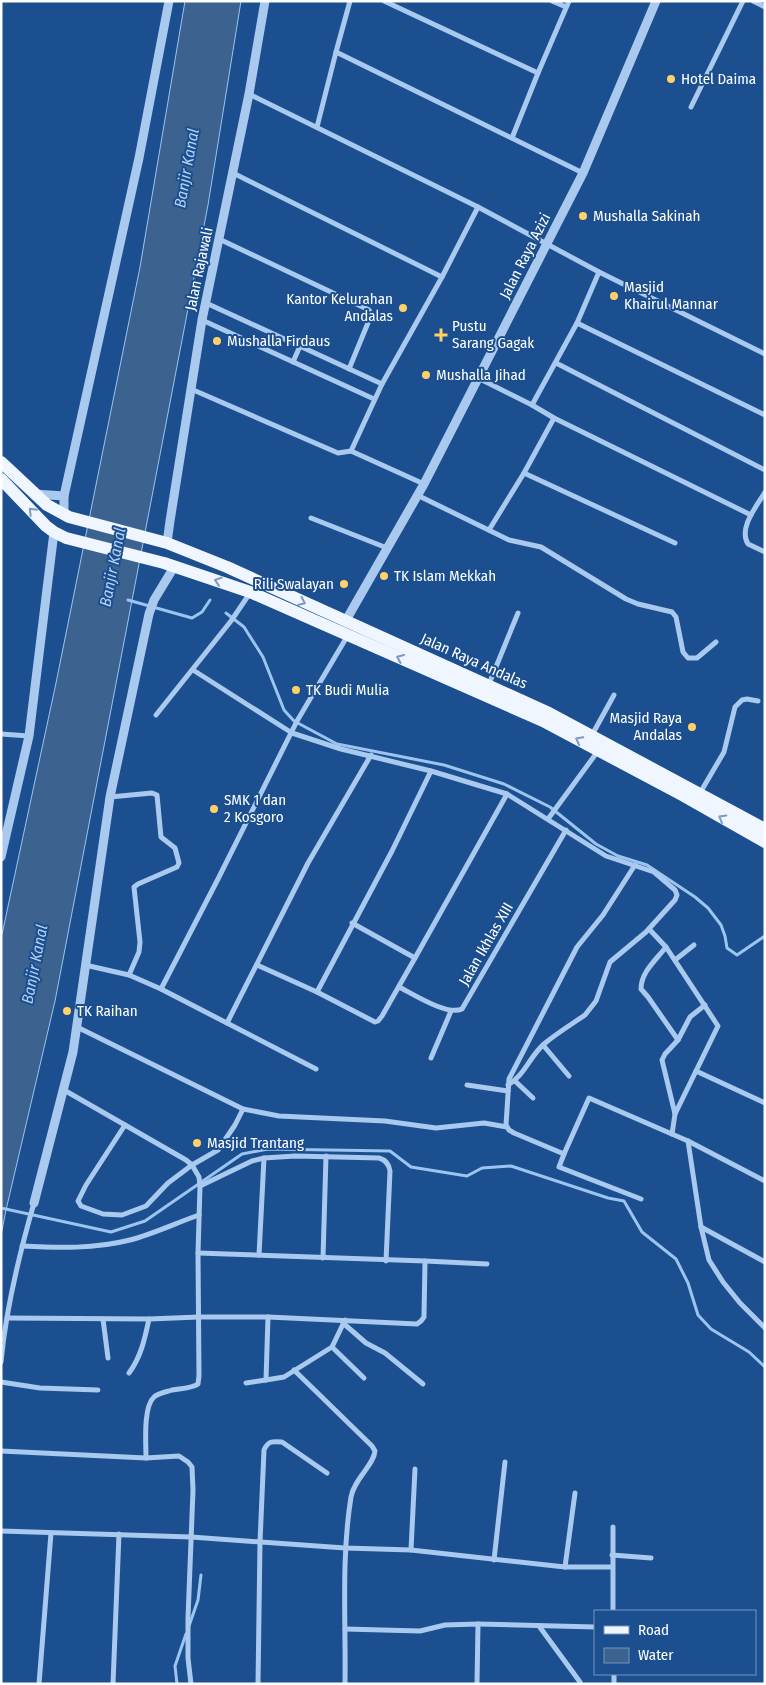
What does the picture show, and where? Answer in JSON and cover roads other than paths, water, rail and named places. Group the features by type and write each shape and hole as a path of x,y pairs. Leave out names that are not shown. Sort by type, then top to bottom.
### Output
{"main road":[{"name":"Jalan Raya Andalas","path":"1,462 47,505 67,516 164,542 227,567 253,587 348,635 489,685 549,713 592,736 601,746 765,842"},
{"name":"Jalan Raya Andalas","path":"1,479 54,532 66,538 253,587 346,622 525,712 700,793 765,829"}],"street":[{"path":"67,516 64,496 139,158 169,1"},
{"name":"Jalan Rajawali","path":"164,542 202,320 249,94 265,1"},
{"path":"317,127 350,1"},
{"path":"384,1 538,73"},
{"path":"552,1 566,7"},
{"path":"512,138 568,1"},
{"name":"Jalan Raya Azizi","path":"346,622 424,484 583,173 656,1"},
{"path":"692,107 743,1"},
{"path":"753,1 765,7"},
{"path":"336,52 583,173"},
{"path":"249,94 478,207 599,272 765,354"},
{"path":"233,173 442,277"},
{"path":"350,452 374,399 442,277 478,207"},
{"path":"219,239 369,310 371,315 349,369"},
{"path":"532,405 577,323 599,272"},
{"path":"206,303 382,384"},
{"path":"202,320 374,399"},
{"path":"577,323 765,415"},
{"path":"293,362 300,346"},
{"path":"556,363 765,470"},
{"path":"478,378 554,418 751,515"},
{"path":"190,388 338,453 350,452 424,484"},
{"path":"488,530 524,474 554,418"},
{"path":"524,474 675,543"},
{"path":"765,492 751,515 745,530 745,540 752,547 765,552"},
{"path":"33,493 64,496"},
{"path":"417,495 509,540 541,547 626,599 638,604 672,612 676,617 683,652 688,658 697,658 716,642"},
{"path":"311,518 387,548"},
{"path":"1,857 30,736 54,532"},
{"path":"1,1362 7,1318 23,1243 73,1052 110,797 149,614 169,565"},
{"path":"156,715 232,621 253,587"},
{"path":"489,685 518,613"},
{"path":"161,988 297,721 348,635"},
{"path":"193,670 292,731 341,749 430,770 506,794 550,817 566,830 606,856 654,872 677,893 676,900 649,930 610,962 596,1001 589,1012 542,1045 514,1081 508,1085"},
{"path":"592,736 614,695"},
{"path":"700,793 726,747 735,707 742,700 758,701"},
{"path":"1,734 30,736"},
{"path":"550,817 601,746"},
{"path":"227,1024 308,863 371,755"},
{"path":"317,992 352,923 392,851 430,770"},
{"path":"110,797 152,793 157,795 161,837 175,848 179,863 177,867 138,884 134,888 140,942 129,975"},
{"path":"257,965 317,992 374,1022 380,1019 506,794"},
{"name":"Jalan Ikhlas XIII","path":"451,1011 459,1011 466,1005 566,830"},
{"path":"507,1128 505,1119 509,1079 573,954 581,941 603,915 635,866"},
{"path":"352,923 415,958"},
{"path":"649,930 666,947 717,1022 718,1028 675,1114 672,1134"},
{"path":"675,960 694,945"},
{"path":"666,947 644,974 641,981 641,989 678,1040"},
{"path":"85,965 129,975 161,988 316,1069"},
{"path":"399,987 451,1011 431,1058"},
{"path":"675,1114 662,1063 664,1054 678,1040 690,1016 705,1005"},
{"path":"76,1026 243,1110 279,1116 386,1121 436,1128 484,1123 507,1128 514,1133 564,1154"},
{"path":"542,1045 569,1076"},
{"path":"696,1071 765,1103"},
{"path":"514,1081 533,1098"},
{"path":"467,1085 508,1091"},
{"path":"64,1090 186,1160 192,1165 199,1177 198,1384 194,1387 179,1388 160,1393 149,1404 146,1458"},
{"path":"640,1198 559,1166 589,1098 688,1141 765,1181"},
{"path":"125,1125 86,1185 78,1201 81,1206 103,1214 122,1215 146,1206 168,1183 192,1165 218,1150 243,1110"},
{"path":"688,1141 708,1260 740,1303 765,1328"},
{"path":"200,1185 252,1161 264,1158 295,1156 379,1158 387,1162 390,1171 386,1261"},
{"path":"323,1258 326,1156"},
{"path":"259,1254 264,1158"},
{"path":"23,1243 68,1248 109,1244 131,1240 199,1215"},
{"path":"701,1227 765,1262"},
{"path":"198,1253 487,1264"},
{"path":"7,1318 268,1318 416,1324 420,1323 424,1317 425,1262"},
{"path":"103,1318 108,1358"},
{"path":"266,1380 268,1318"},
{"path":"129,1373 136,1364 144,1344 149,1319"},
{"path":"246,1383 280,1379 332,1347 344,1321"},
{"path":"344,1321 366,1343 385,1353 423,1384"},
{"path":"332,1347 364,1378"},
{"path":"294,1370 375,1451 374,1457 358,1480 352,1493 345,1548 345,1684"},
{"path":"1,1382 40,1388 98,1390"},
{"path":"258,1684 260,1542 264,1450 267,1444 273,1441 282,1442 327,1472"},
{"path":"1,1451 146,1458 179,1456 188,1462 192,1467 193,1490 188,1618 188,1658 192,1684"},
{"path":"494,1560 505,1462"},
{"path":"411,1550 415,1469"},
{"path":"565,1567 575,1493"},
{"path":"613,1526 613,1610"},
{"path":"1,1531 191,1537 345,1548 411,1550 565,1567 612,1567"},
{"path":"39,1684 51,1534"},
{"path":"114,1684 119,1534"},
{"path":"612,1555 651,1558"},
{"path":"346,1629 420,1631 445,1625 478,1624 594,1627"},
{"path":"477,1684 478,1624"},
{"path":"539,1626 580,1682"}],"water":[{"name":"Banjir Kanal","path":"185,1 241,1 208,205 55,1001 1,1235 1,939 56,683 140,267"}],"waterway":[{"path":"128,600 192,618 202,612 210,600"},
{"path":"226,613 244,627 263,657 284,710 294,721 337,744 444,765 504,784 550,807 596,844 618,856 647,865 695,897 708,908 721,925 727,948 737,955 765,936"},
{"path":"1,1208 111,1232 145,1221 242,1154 268,1149 390,1151 411,1167 467,1176 482,1168 511,1166 608,1198 624,1201 642,1232 676,1259 688,1283 698,1315 711,1329 749,1352 765,1367"},
{"path":"189,1626 198,1600 201,1575"},
{"path":"177,1684 175,1666 186,1634"}],"place":[{"name":"Hotel Daima","path":"671,79"},
{"name":"Mushalla Sakinah","path":"583,216"},
{"name":"Masjid Khairul Mannar","path":"614,296"},
{"name":"Kantor Kelurahan Andalas","path":"403,308"},
{"name":"Pustu Sarang Gagak","path":"441,335"},
{"name":"Mushalla Firdaus","path":"217,341"},
{"name":"Mushalla Jihad","path":"426,375"},
{"name":"TK Islam Mekkah","path":"384,576"},
{"name":"Rili Swalayan","path":"344,584"},
{"name":"TK Budi Mulia","path":"296,690"},
{"name":"Masjid Raya Andalas","path":"692,727"},
{"name":"SMK 1 dan 2 Kosgoro","path":"214,809"},
{"name":"TK Raihan","path":"67,1011"},
{"name":"Masjid Trantang","path":"197,1143"}]}
